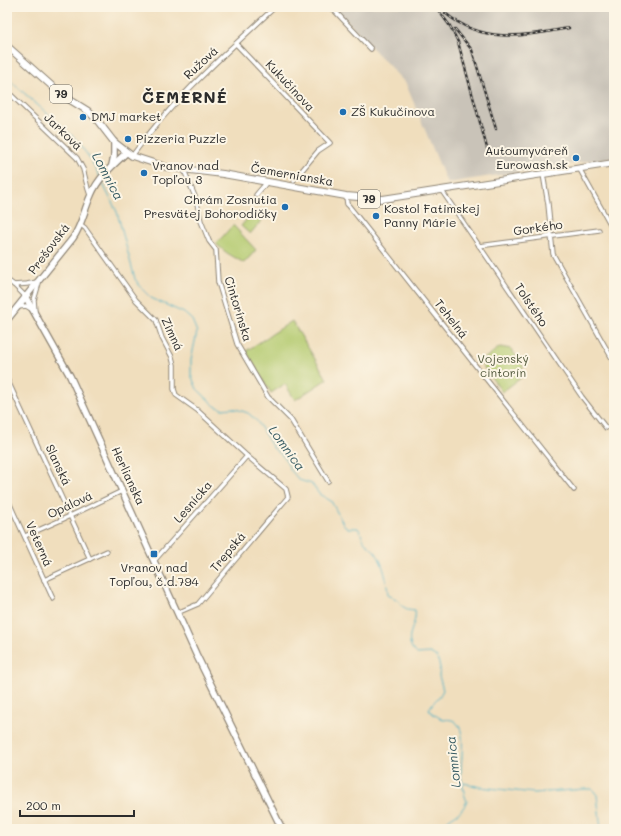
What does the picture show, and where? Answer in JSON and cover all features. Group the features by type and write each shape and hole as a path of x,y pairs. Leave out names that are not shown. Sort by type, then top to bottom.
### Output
{"main road":[{"name":"Čemernianska","path":"7,46 58,91 88,111 114,142 129,154 166,167 223,174 346,196 383,199 614,163"},
{"path":"112,166 114,142"},
{"name":"Prešovská","path":"7,320 73,238 81,225 90,195 104,174 112,166 129,154"},
{"name":"Herlianska","path":"26,296 70,376 196,654 282,829"}],"street":[{"name":"Ružová","path":"129,154 143,140 182,94 275,7"},
{"path":"331,7 371,49"},
{"name":"Kukučínova","path":"236,44 330,143 318,151 294,180"},
{"name":"Jarková","path":"7,91 77,158 83,169 90,195"},
{"path":"579,168 614,231"},
{"name":"Cintorínska","path":"184,170 196,199 201,221 209,241 216,250 218,282 237,344 268,397 291,420 328,481"},
{"path":"543,174 552,236 553,254 614,362"},
{"path":"256,195 267,182"},
{"name":"Tolstého","path":"442,191 582,397 606,428"},
{"name":"Tehelná","path":"346,196 347,204 574,490"},
{"name":"Zimná","path":"81,225 85,228 136,300 156,320 162,338 172,357 174,365 174,389 176,395 197,410 247,456 286,489 288,497"},
{"name":"Gorkého","path":"479,246 599,230"},
{"name":"Herlianska","path":"7,280 26,296"},
{"path":"14,285 22,285 39,280"},
{"path":"34,312 34,300 39,280"},
{"path":"17,307 26,306 34,312"},
{"name":"Slanská","path":"7,379 90,559"},
{"name":"Lesnícka","path":"154,561 247,456"},
{"name":"Opálová","path":"25,536 122,491"},
{"name":"Trepská","path":"178,613 198,604 288,497"},
{"name":"Veterná","path":"7,498 53,599"},
{"path":"44,580 106,551"}],"shaded area":[{"path":"334,7 614,7 614,157 447,183 406,84"}],"green space":[{"path":"252,213 261,221 250,234 241,226"},
{"path":"233,225 256,250 244,263 227,253 216,244"},
{"path":"292,321 327,379 295,400 285,384 271,393 246,351"},
{"name":"Vojenský cintorín","path":"500,347 511,349 523,365 522,377 502,392 480,362"}],"waterway":[{"name":"Lomnica","path":"7,78 74,137 89,157 100,177"},
{"name":"Lomnica","path":"102,182 117,212 135,279 151,298 184,313 192,320 197,332 191,360 191,375 197,389 215,406 222,409 233,408 248,413 257,421 273,448 284,457 290,469 299,480 312,484 319,494 331,501 344,525 348,528 358,528 365,542 376,553 381,563 386,579 388,595 398,600 402,606 407,609 415,610 410,638 412,648 417,654 430,653 437,657 440,667 439,676 443,690 429,709 432,713 443,720 452,720 457,723 461,730 462,738 461,774 467,801 459,813 445,822 442,829"},
{"path":"464,783 480,787 534,793 592,789 597,795 601,829"}],"railway":[{"path":"436,7 450,26 458,42 487,148"},
{"path":"445,13 474,30 505,36 536,34 569,28"},
{"path":"455,29 472,50 496,129"}],"place":[{"name":"ZŠ Kukučínova","path":"343,112"},
{"name":"DMJ market","path":"83,117"},
{"name":"Pizzeria Puzzle","path":"128,139"},
{"name":"Autoumyváreň Eurowash.sk","path":"576,158"},
{"name":"Vranov nad Topľou 3","path":"144,173"},
{"name":"Chrám Zosnutia Presvätej Bohorodičky","path":"285,207"},
{"name":"Kostol Fatimskej Panny Márie","path":"376,216"},
{"name":"Vranov nad Topľou, č.d.794","path":"154,554"}],"district":[{"name":"ČEMERNÉ","path":"185,97"}]}
